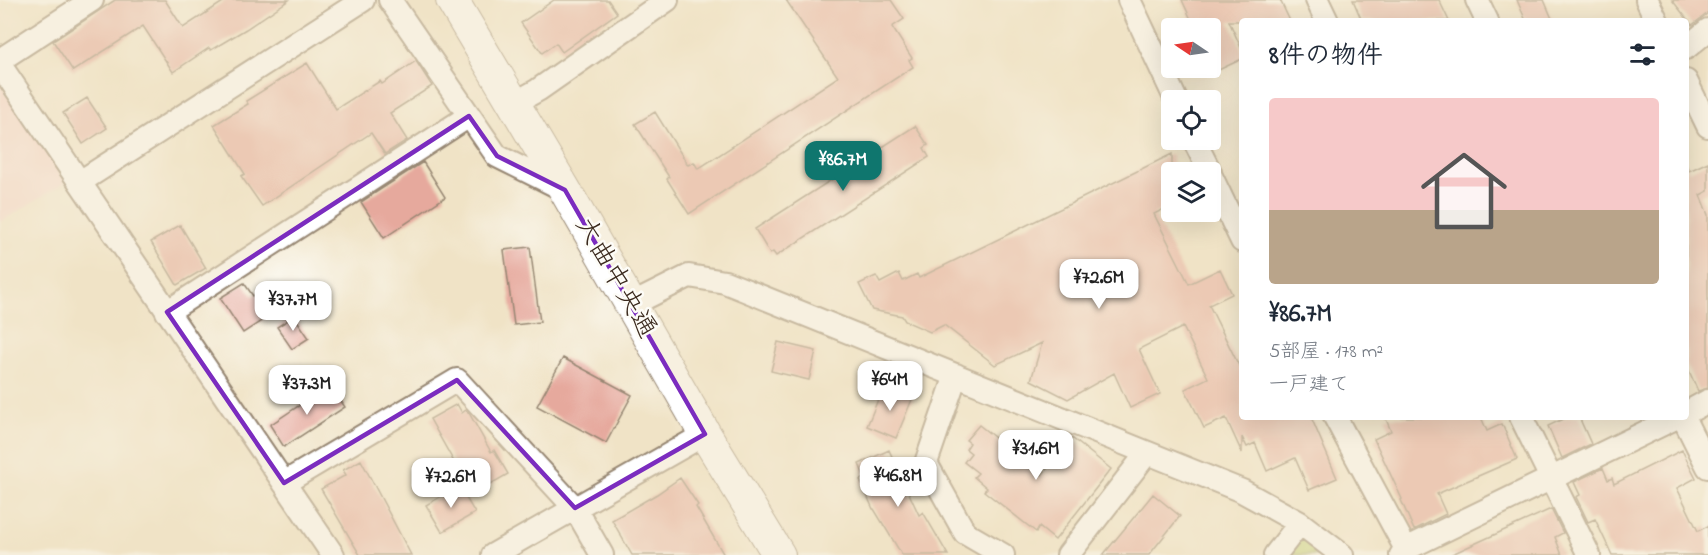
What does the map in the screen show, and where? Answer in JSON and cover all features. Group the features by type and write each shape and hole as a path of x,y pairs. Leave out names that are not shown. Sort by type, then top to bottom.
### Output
{"main road":[{"name":"大曲中央通","path":"452,0 565,190 705,434 779,555"}],"street":[{"path":"0,60 92,0"},
{"path":"80,182 363,0"},
{"path":"390,0 497,156 565,190"},
{"path":"513,104 538,90 667,0"},
{"path":"1129,0 1171,90"},
{"path":"1317,0 1326,18"},
{"path":"1477,0 1486,18"},
{"path":"1647,0 1656,18"},
{"path":"1689,46 1708,30"},
{"path":"0,65 333,555"},
{"path":"1689,87 1708,126"},
{"path":"167,312 469,116"},
{"path":"1221,196 1239,235"},
{"path":"632,305 689,276 724,282 1242,491 1300,523 1342,555"},
{"path":"956,375 926,463 966,533 1003,555"},
{"path":"284,483 458,380 575,508 602,555"},
{"path":"1689,411 1708,401"},
{"path":"1337,420 1403,552 1671,420"},
{"path":"1522,420 1589,555"},
{"path":"1684,420 1708,467"},
{"path":"493,555 705,434"},
{"path":"1068,555 1147,453"},
{"path":"1275,555 1300,523"}],"highlighted area":[{"path":"469,116 497,156 565,190 705,434 575,508 457,380 284,483 167,312"}],"shaded area":[{"path":"0,84 66,182 0,222"}],"green space":[{"path":"1300,523 1342,555 1275,555"}],"building":[{"path":"115,0 165,0 183,28 226,0 289,0 246,29 211,50 209,48 173,72 143,26 73,71 53,41"},
{"path":"554,0 608,0 617,13 562,52 556,43 542,53 521,23"},
{"path":"786,0 891,0 904,19 892,27 912,58 909,60 913,67 689,214 667,179 669,177 635,124 655,112 688,165 694,162 698,169 838,77"},
{"path":"1182,0 1280,0 1289,18 1239,18 1239,21 1229,21 1239,43 1239,60 1221,69 1221,18 1190,18"},
{"path":"1353,0 1439,0 1448,18 1361,18"},
{"path":"1517,0 1544,0 1552,18 1525,18"},
{"path":"1672,0 1708,0 1708,13 1692,25 1689,18 1686,18"},
{"path":"416,61 432,86 390,113 407,140 385,154 371,133 262,206 241,176 245,174 214,125 248,104 246,101 307,63 336,109 380,81 382,84"},
{"path":"87,98 107,128 83,144 63,113"},
{"path":"915,126 928,145 924,148 929,157 776,256 773,252 770,254 755,229"},
{"path":"1172,154 1172,162 1161,162 1161,210 1154,214 1189,284 1220,269 1232,294 1209,305 1239,366 1239,420 1312,420 1337,478 1309,490 1295,458 1267,471 1255,443 1247,447 1242,437 1242,453 1226,418 1204,428 1185,389 1208,378 1183,327 1139,349 1160,394 1130,408 1114,373 1068,399 1031,380 1042,343 995,365 944,325 930,332 905,321 902,316 872,310 859,284 876,276 880,283 899,273 903,281 917,274 919,278"},
{"path":"423,162 445,197 384,238 361,202"},
{"path":"1708,162 1708,191 1700,195 1708,215 1708,388 1698,391 1689,371 1689,171"},
{"path":"180,225 206,268 177,285 151,242"},
{"path":"530,247 540,322 514,325 504,250"},
{"path":"244,283 253,296 264,289 278,310 243,333 220,298"},
{"path":"294,316 309,338 292,349 277,327"},
{"path":"778,342 816,351 809,380 771,371"},
{"path":"563,358 632,395 606,443 537,406"},
{"path":"330,385 345,407 284,447 270,425"},
{"path":"884,385 913,397 896,438 867,426"},
{"path":"457,404 462,413 466,410 469,413 491,452 494,450 508,474 470,496 430,419"},
{"path":"1386,420 1482,420 1487,431 1502,424 1517,459 1437,494 1446,514 1414,530 1374,439 1391,431"},
{"path":"1561,420 1580,420 1591,444 1562,458 1548,426"},
{"path":"979,425 1042,475 1072,438 1111,469 1055,540 1039,527 1036,532 984,491 987,488 974,477 978,473 964,462 971,453 966,449 970,443 966,440"},
{"path":"889,450 919,515 923,512 948,555 902,555 873,509 860,480 865,478 859,464"},
{"path":"1682,450 1696,478 1677,488 1698,531 1708,526 1708,555 1612,555 1595,519 1588,522 1576,497 1580,495 1574,482 1603,468 1608,480 1612,478 1614,484"},
{"path":"361,460 411,555 360,555 321,489 346,475 343,470"},
{"path":"680,478 698,505 696,507 724,555 632,555 612,520"},
{"path":"459,486 475,513 442,532 426,505"},
{"path":"1153,494 1180,516 1149,555 1103,555"},
{"path":"1551,509 1563,533 1555,537 1562,555 1450,555"}]}
